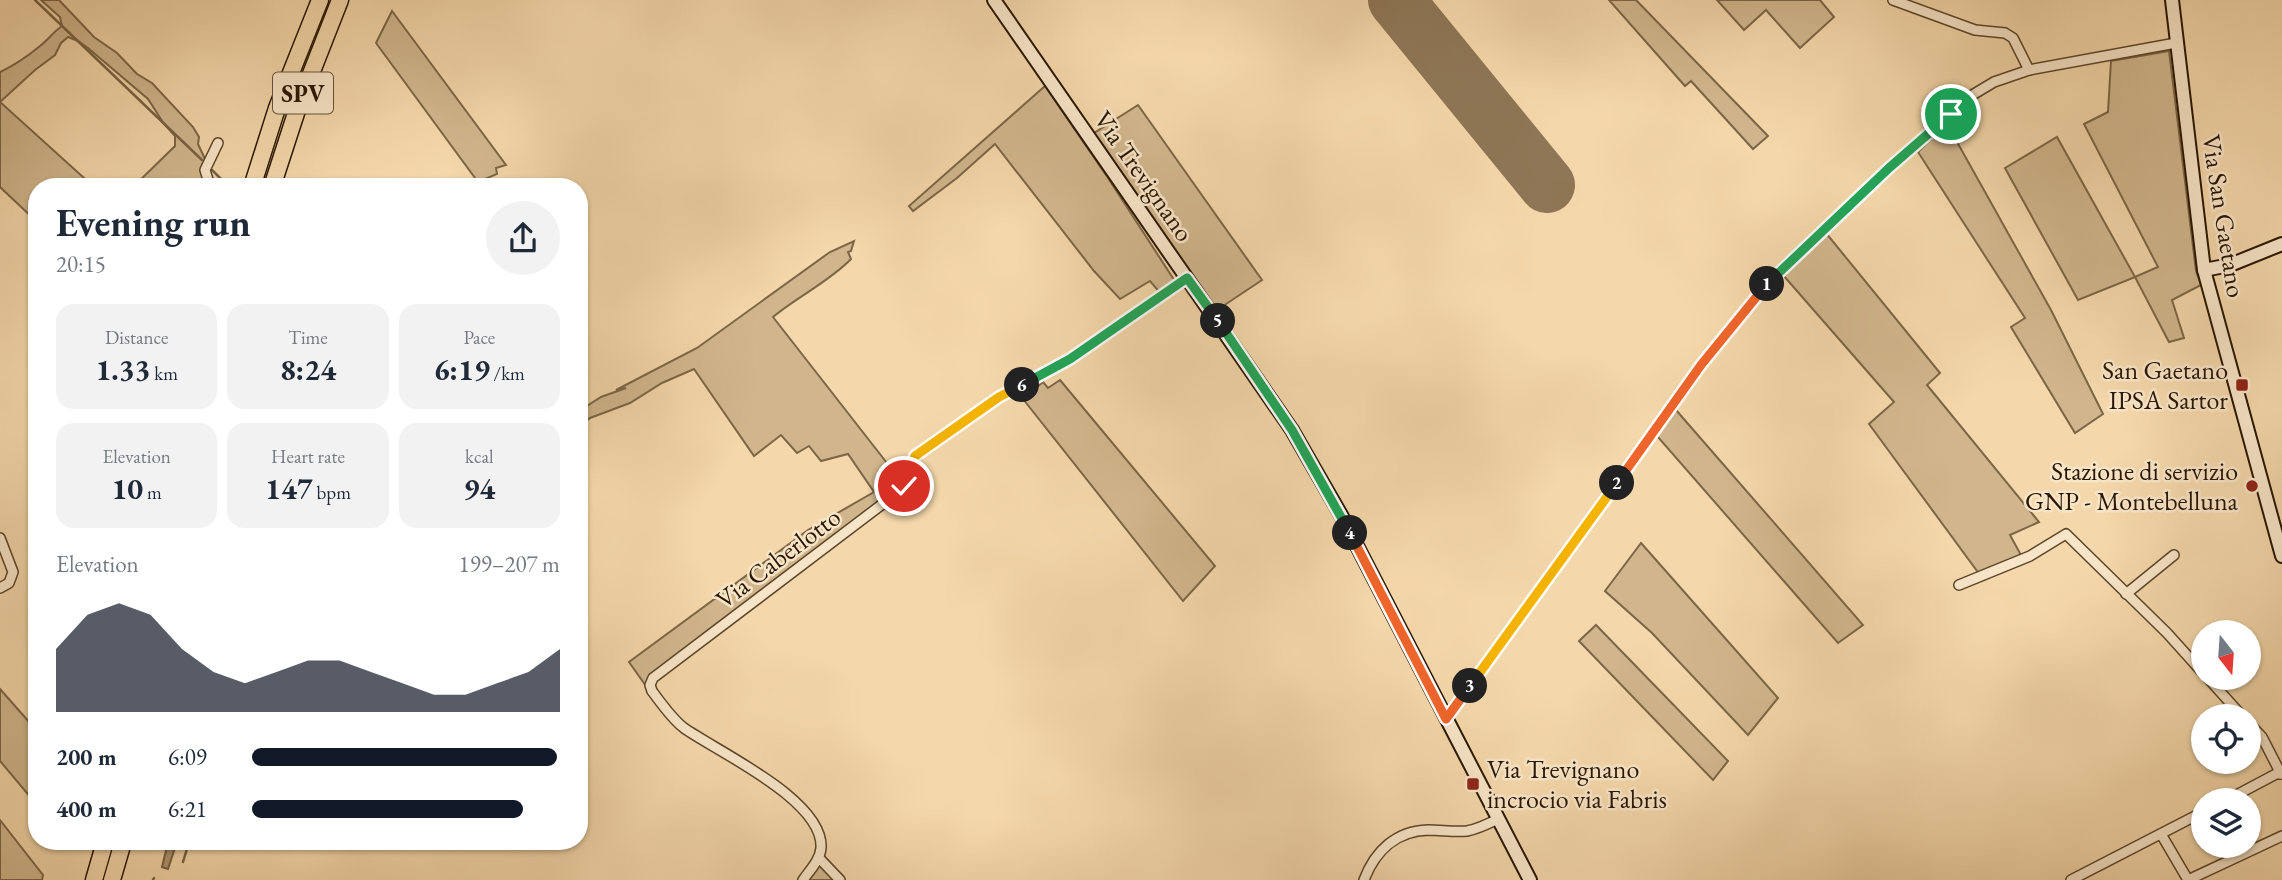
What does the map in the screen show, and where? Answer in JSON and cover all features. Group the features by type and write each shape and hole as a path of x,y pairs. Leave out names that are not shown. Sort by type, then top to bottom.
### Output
{"highway":[{"name":"SPV","path":"255,178 277,108 320,0"},
{"name":"SPV","path":"275,178 298,107 340,0"},
{"path":"94,880 103,850"},
{"path":"112,880 121,850"}],"main road":[{"name":"Via Trevignano","path":"994,0 1258,379 1316,470 1530,880"},
{"name":"Via San Gaetano","path":"2172,0 2204,270 2279,530 2282,556"},
{"path":"2204,270 2230,265 2282,244"}],"street":[{"path":"1893,0 1975,30 2005,33 2013,38 2029,70"},
{"path":"1446,719 1701,365 1769,281 1889,168 1969,97 1994,82 2029,70 2176,43"},
{"path":"207,178 205,170 218,143"},
{"name":"Via Caberlotto","path":"819,858 821,842 817,830 797,802 769,781 681,726 652,691 650,685 653,678 901,491 907,481 911,463 921,451 999,397 1070,359 1187,278"},
{"path":"1959,586 2030,556 2066,534 2191,661"},
{"path":"0,538 13,572 9,583 0,588"},
{"path":"2126,594 2175,555"},
{"path":"2219,690 2231,704"},
{"path":"2252,788 2281,774 2261,736"},
{"path":"2071,880 2191,818"},
{"path":"1364,880 1371,862 1387,844 1406,833 1426,830 1468,831 1498,819"},
{"path":"2161,834 2188,880 2282,836"},
{"path":"803,880 819,858 839,880"}],"shaded area":[{"path":"41,0 59,0 94,37 117,53 137,74 152,83 193,127 199,137 198,144 205,159 203,178 142,178 175,146 175,136 148,99 78,41 68,37 61,43 55,55 0,102 0,72 31,53 62,26 60,17"},
{"path":"1609,0 1636,0 1768,136 1753,149 1691,81 1685,86"},
{"path":"1717,0 1820,0 1834,17 1800,48 1766,10 1744,30"},
{"path":"392,11 506,165 496,168 497,174 488,178 475,178 376,43"},
{"path":"2169,51 2196,271 2201,285 2172,300 2184,338 2169,342 2135,277 2158,267 2084,124 2108,112 2111,61"},
{"path":"1045,86 1180,289 1162,295 1150,281 1120,299 1094,271 995,144 957,178 913,211 909,206"},
{"path":"0,102 84,178 28,178 28,213 0,187"},
{"path":"1138,105 1262,280 1217,310 1169,245 1094,133"},
{"path":"1947,124 2051,310 2103,414 2075,433 2011,327 2025,318 1918,152"},
{"path":"2057,137 2135,277 2078,300 2005,168"},
{"path":"1826,233 1940,373 1927,385 2039,522 2010,535 2022,557 1980,575 1869,424 1894,402 1783,275"},
{"path":"854,241 851,251 848,252 851,259 843,267 773,317 908,490 646,686 629,662 808,530 874,492 848,454 821,461 809,446 797,453 781,435 754,456 694,369 662,383 630,403 588,420 588,405 601,397 626,388 616,390 697,348 830,252"},
{"path":"1060,380 1215,566 1183,601 1023,399 1043,382 1048,388"},
{"path":"1676,410 1863,625 1838,643 1657,436"},
{"path":"1641,543 1778,698 1748,735 1652,633 1605,591"},
{"path":"1596,625 1728,761 1713,780 1579,641"},
{"path":"0,689 28,721 28,794 0,761"},
{"path":"0,820 43,875 42,880 0,880"},
{"path":"166,850 174,850 168,869 162,867"},
{"path":"822,856 844,880 803,880"}],"waterway":[{"path":"35,0 202,160"},
{"path":"212,170 220,178"},
{"path":"183,862 187,850"}],"runway":[{"path":"1396,0 1547,185"}],"place":[{"name":"San Gaetano IPSA Sartor","path":"2242,385"},
{"name":"Stazione di servizio GNP - Montebelluna","path":"2252,486"},
{"name":"Via Trevignano incrocio via Fabris","path":"1473,784"}],"route":[{"path":"904,486 911,463 921,451 999,397 1070,359 1187,278 1258,379 1316,470 1446,719 1701,365 1769,281 1889,168 1951,114"}]}
